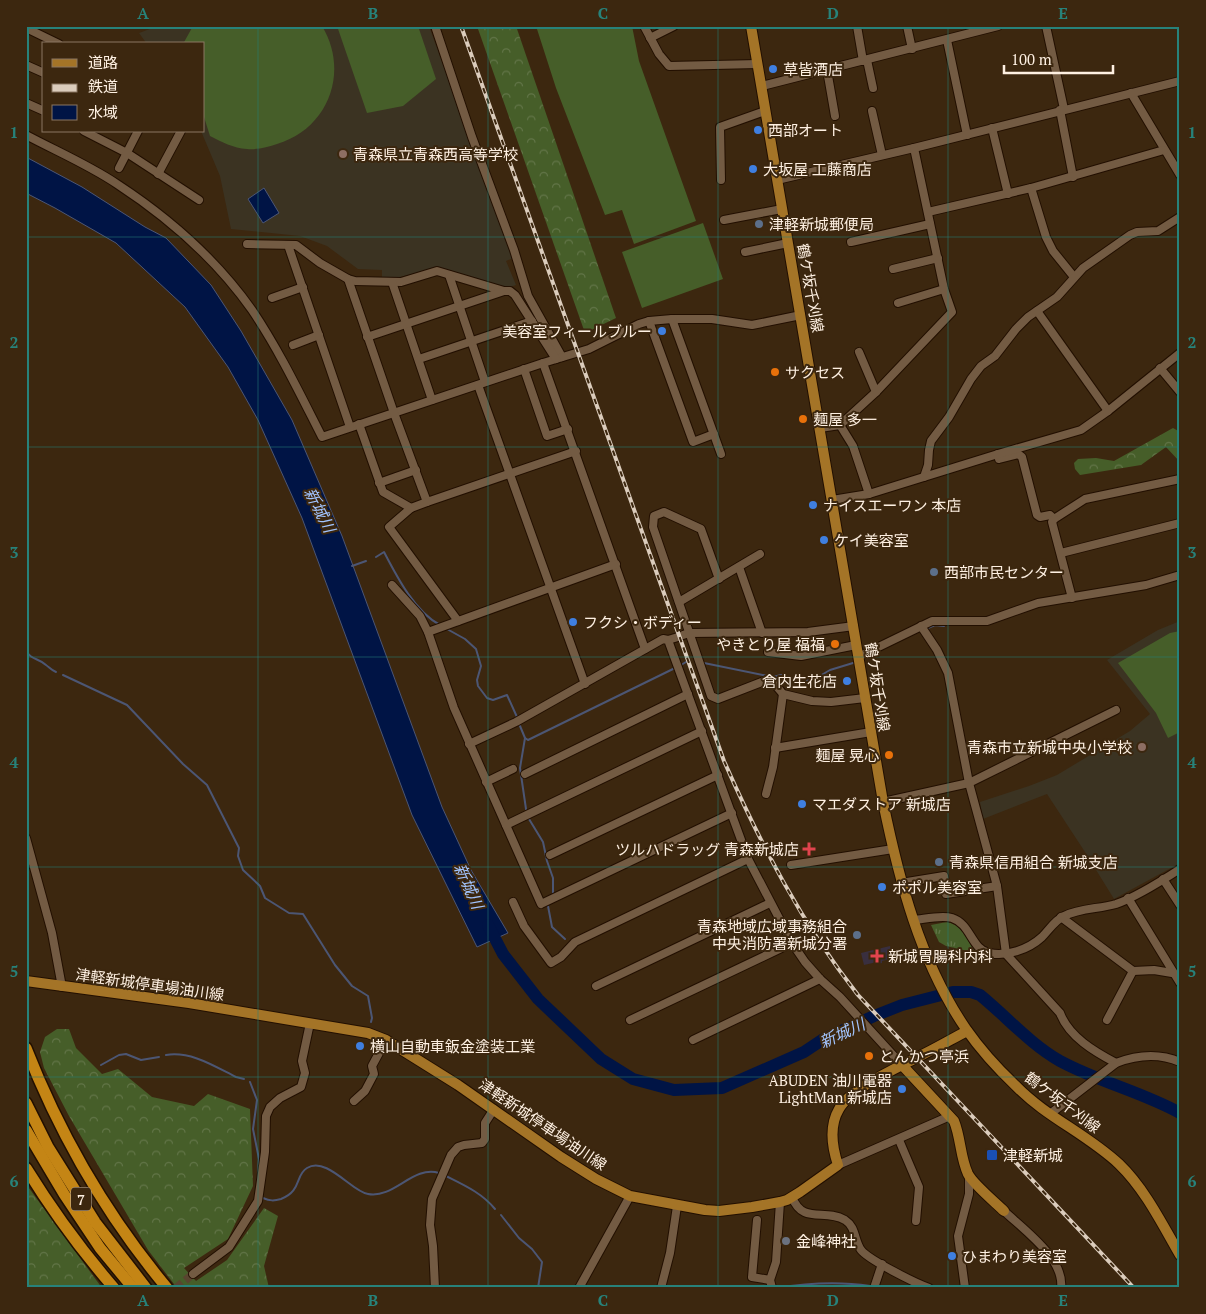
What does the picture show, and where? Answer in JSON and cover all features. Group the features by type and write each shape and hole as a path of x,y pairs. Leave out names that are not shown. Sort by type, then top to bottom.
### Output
{"highway":[{"path":"26,1048 48,1099 80,1162 101,1198 167,1288"},
{"name":"7","path":"26,1103 48,1147 95,1222 146,1288"},
{"name":"7","path":"26,1130 64,1194 100,1248 133,1288"},
{"path":"26,1168 49,1205 114,1288"}],"main road":[{"name":"鶴ケ坂千刈線","path":"751,26 883,802 901,883 929,959 967,1031 1017,1088 1050,1114 1092,1142 1119,1164 1141,1190 1180,1255"},
{"name":"津軽新城停車場油川線","path":"26,981 172,1000 368,1033 386,1040 494,1109 561,1157 596,1179 630,1196 677,1206 720,1211 780,1202 792,1197 838,1165"},
{"path":"838,1165 834,1152 833,1128 838,1109 851,1094 967,1031"},
{"path":"902,1065 950,1116 958,1131 961,1153 969,1176 1004,1211"}],"street":[{"path":"435,26 472,137 514,250 528,296 559,358"},
{"path":"644,26 659,54 669,66 758,64"},
{"path":"650,38 674,26"},
{"path":"857,26 873,88"},
{"path":"907,26 912,49"},
{"path":"762,86 998,26"},
{"path":"1046,26 1073,177"},
{"path":"26,28 55,42"},
{"path":"947,40 967,135"},
{"path":"26,65 42,72"},
{"path":"827,70 835,116"},
{"path":"777,180 967,135 1180,81"},
{"path":"1131,93 1164,150 1179,171"},
{"path":"26,103 42,110"},
{"path":"721,180 720,127 765,111"},
{"path":"872,112 882,155"},
{"path":"992,128 1008,194"},
{"path":"86,132 127,153 199,200"},
{"path":"119,168 138,132"},
{"path":"158,174 180,132"},
{"path":"26,135 116,183 166,219 197,246 229,280 266,332 322,437 589,349 639,324 649,321 712,319 752,325 801,315"},
{"path":"820,428 840,425 876,392 952,312 944,288 914,148"},
{"path":"928,212 1073,177 1164,150"},
{"path":"1031,188 1046,237 1053,250 1074,277"},
{"path":"724,220 782,209"},
{"path":"924,477 928,465 931,441 949,417 971,379 981,366 995,356 1016,329 1057,297 1083,268 1130,235 1138,232 1158,231 1180,216"},
{"path":"851,242 930,224"},
{"path":"745,252 788,243"},
{"path":"248,244 296,245 320,263 355,281 401,282 437,271 504,291 510,291 515,295 559,358"},
{"path":"288,245 350,427"},
{"path":"893,269 938,258"},
{"path":"449,275 472,342 482,384 510,473 585,684"},
{"path":"348,279 394,413 428,502"},
{"path":"392,282 432,400"},
{"path":"272,298 303,287"},
{"path":"898,303 944,288"},
{"path":"367,337 504,291"},
{"path":"1037,311 1108,411"},
{"path":"672,319 721,454"},
{"path":"419,359 532,321"},
{"path":"649,321 693,442 714,434"},
{"path":"293,344 319,335"},
{"path":"860,352 876,392"},
{"path":"832,500 869,494 1081,430 1108,411 1180,353"},
{"path":"544,363 645,649"},
{"path":"1160,368 1180,392"},
{"path":"524,369 547,436 568,429"},
{"path":"359,424 383,492 411,508"},
{"path":"840,425 853,446 869,494"},
{"path":"458,621 389,527 411,508 576,451"},
{"path":"998,454 1000,459 1018,454 1022,457 1037,515 1040,518 1050,515 1054,518"},
{"path":"380,483 416,470"},
{"path":"1072,598 1052,522 1054,518 1085,499 1180,479"},
{"path":"719,579 701,529 664,512 654,516 653,527 679,602 683,635 711,696 718,699 766,680 772,681 783,694 812,701 831,702 865,698"},
{"path":"1061,552 1180,523"},
{"path":"679,602 760,554"},
{"path":"428,632 616,564"},
{"path":"739,567 762,633"},
{"path":"858,657 932,621 987,621 1038,603 1146,585 1180,575"},
{"path":"392,585 420,616 428,632 454,708 540,904 732,813"},
{"path":"469,744 516,722 663,640 683,635 808,632 854,626"},
{"path":"921,626 937,650 948,673 969,783 997,886 1006,954 1060,1013 1063,1022 1090,1049 1114,1064"},
{"path":"668,640 748,859 792,943 820,979 902,1065"},
{"path":"768,652 801,656 856,645"},
{"path":"525,774 688,694"},
{"path":"766,794 773,767 783,694"},
{"path":"883,802 969,783 1116,710"},
{"path":"506,825 702,732"},
{"path":"775,748 871,732"},
{"path":"486,782 513,769"},
{"path":"550,855 718,775"},
{"path":"26,838 52,933 62,987"},
{"path":"791,865 892,849"},
{"path":"513,902 524,926 551,962 561,957 575,942 748,859"},
{"path":"914,920 949,917 955,919 965,927 978,948 983,952 1006,954 1032,944 1061,917 1070,913 1117,904 1179,870"},
{"path":"901,883 944,876 946,894 997,886"},
{"path":"1163,879 1180,905"},
{"path":"1128,898 1177,977"},
{"path":"596,986 770,902"},
{"path":"1061,917 1133,971 1154,970 1177,977"},
{"path":"630,1020 792,943"},
{"path":"1107,1020 1133,971"},
{"path":"693,1040 820,979"},
{"path":"193,1274 230,1247 258,1201 265,1152 266,1116 270,1106 280,1098 301,1088 304,1074 302,1061 310,1023"},
{"path":"354,1101 365,1091 370,1083 374,1074 372,1066 386,1040"},
{"path":"1050,1114 1114,1064 1129,1058 1156,1056 1180,1062"},
{"path":"435,1288 430,1225 432,1199 452,1155 458,1147 482,1143 485,1139 485,1123 494,1109"},
{"path":"838,1165 899,1140 950,1116"},
{"path":"899,1140 919,1186 916,1221"},
{"path":"965,1288 958,1236 969,1194 969,1176"},
{"path":"579,1288 630,1196"},
{"path":"792,1197 798,1209 802,1212 838,1217 846,1221 853,1228 862,1251 899,1274 929,1288"},
{"path":"757,1220 752,1277 771,1284 776,1262 780,1202"},
{"path":"661,1288 670,1253 677,1206"},
{"path":"1004,1211 1051,1257 1058,1267 1062,1281 1061,1288"},
{"path":"874,1288 882,1264"}],"shaded area":[{"name":"青森県立青森西高等学校","path":"158,26 429,26 513,258 506,261 516,285 506,288 438,268 400,277 382,277 382,270 358,269 327,246 300,236 231,229 220,176 201,132 205,132 205,42 146,42 139,33"},
{"name":"青森市立新城中央小学校","path":"1180,621 1180,863 1114,899 1047,794 983,819 980,802 1057,775 1130,731 1150,714 1107,660 1158,630"},
{"name":"新城胃腸科内科","path":"890,946 893,958 882,961 882,963 877,964 877,962 864,965 861,953"}],"green space":[{"path":"193,26 322,26 330,44 334,62 334,80 329,97 321,112 309,126 295,137 277,144 254,149 228,144 210,136 205,120 205,42 184,42"},
{"path":"337,26 418,26 436,79 403,106 367,113"},
{"path":"477,26 516,26 616,318 585,333"},
{"path":"536,26 632,26 639,61 696,221 634,244 622,210 605,215 556,88"},
{"path":"703,223 723,279 642,308 622,252"},
{"path":"1173,428 1180,432 1180,462 1166,447 1141,465 1080,475 1075,469 1074,463 1078,459 1096,458 1114,461"},
{"path":"1180,631 1180,732 1168,738 1156,713 1118,663 1170,633"},
{"path":"947,922 961,930 976,953 946,946 939,942 931,925"},
{"path":"57,1029 69,1029 76,1048 102,1074 118,1069 152,1097 194,1106 208,1094 250,1109 253,1186 228,1239 184,1268 196,1281 227,1260 264,1208 278,1216 264,1266 269,1288 177,1288 148,1250 69,1116 44,1068 40,1052 45,1037"},
{"path":"26,1184 102,1288 26,1288"}],"water":[{"path":"26,157 82,187 166,238 211,285 241,331 292,420 342,536 442,807 471,870 508,933 477,947 412,815 302,518 258,420 228,367 185,307 116,243 26,193"},
{"path":"264,188 279,213 263,223 248,199"}],"waterway":[{"path":"376,557 384,552 401,583 415,603 440,625"},
{"path":"352,566 366,561"},
{"path":"928,628 935,625 944,626"},
{"path":"26,626 26,633"},
{"path":"447,629 465,639 476,649 481,666 477,680 478,686 487,698 493,700 507,695 517,717"},
{"path":"26,650 30,656 56,672"},
{"path":"681,665 686,662"},
{"path":"704,663 773,677 781,675 804,681 813,680 830,670 853,663"},
{"path":"520,726 525,738 528,740 675,668"},
{"path":"63,675 127,705 183,764 207,785 239,848 238,856 243,870 260,886 265,898 289,913 303,914 335,965 352,986 368,996 371,1022"},
{"path":"525,738 520,768 526,809"},
{"path":"529,819 543,842 553,878 553,894"},
{"path":"548,906 552,927 565,939"},
{"name":"新城川","path":"488,925 503,954 538,999 601,1059 633,1079 674,1090 722,1088 804,1052 822,1040 874,1016 902,1005 953,992 971,992 980,995 1029,1038 1060,1061 1180,1113"},
{"path":"101,1065 119,1055 126,1054 141,1060 159,1057"},
{"path":"166,1055 175,1054 193,1057 244,1079"},
{"path":"250,1082 257,1100 253,1129 259,1159 257,1192"},
{"path":"263,1198 274,1200 288,1196 295,1188 303,1171 315,1166 331,1170 362,1192 368,1194 386,1192 421,1174 439,1173"},
{"path":"446,1176 479,1194 495,1209"},
{"path":"501,1215 519,1238 532,1249 542,1262 538,1288"},
{"path":"776,1288 823,1283 870,1286"}],"tunnel":[{"path":"176,1288 193,1274"}],"railway":[{"path":"461,26 724,761 767,852 818,940 858,995 1134,1288"}],"place":[{"name":"草皆酒店","path":"773,69"},
{"name":"西部オート","path":"758,130"},
{"name":"青森県立青森西高等学校","path":"343,154"},
{"name":"大坂屋 工藤商店","path":"753,169"},
{"name":"津軽新城郵便局","path":"759,224"},
{"name":"美容室フィールブルー","path":"662,331"},
{"name":"サクセス","path":"775,372"},
{"name":"麺屋 多一","path":"803,419"},
{"name":"ナイスエーワン 本店","path":"813,505"},
{"name":"ケイ美容室","path":"824,540"},
{"name":"西部市民センター","path":"934,572"},
{"name":"フクシ・ボディー","path":"573,622"},
{"name":"やきとり屋 福福","path":"835,644"},
{"name":"倉内生花店","path":"847,681"},
{"name":"青森市立新城中央小学校","path":"1142,747"},
{"name":"麺屋 晃心","path":"889,755"},
{"name":"マエダストア 新城店","path":"802,804"},
{"name":"ツルハドラッグ 青森新城店","path":"809,849"},
{"name":"青森県信用組合 新城支店","path":"939,862"},
{"name":"ポポル美容室","path":"882,887"},
{"name":"青森地域広域事務組合 中央消防署新城分署","path":"857,935"},
{"name":"新城胃腸科内科","path":"877,956"},
{"name":"横山自動車鈑金塗装工業","path":"360,1046"},
{"name":"とんかつ亭浜","path":"869,1056"},
{"name":"ABUDEN 油川電器 LightMan 新城店","path":"902,1089"},
{"name":"津軽新城","path":"992,1155"},
{"name":"金峰神社","path":"786,1241"},
{"name":"ひまわり美容室","path":"952,1256"}]}
